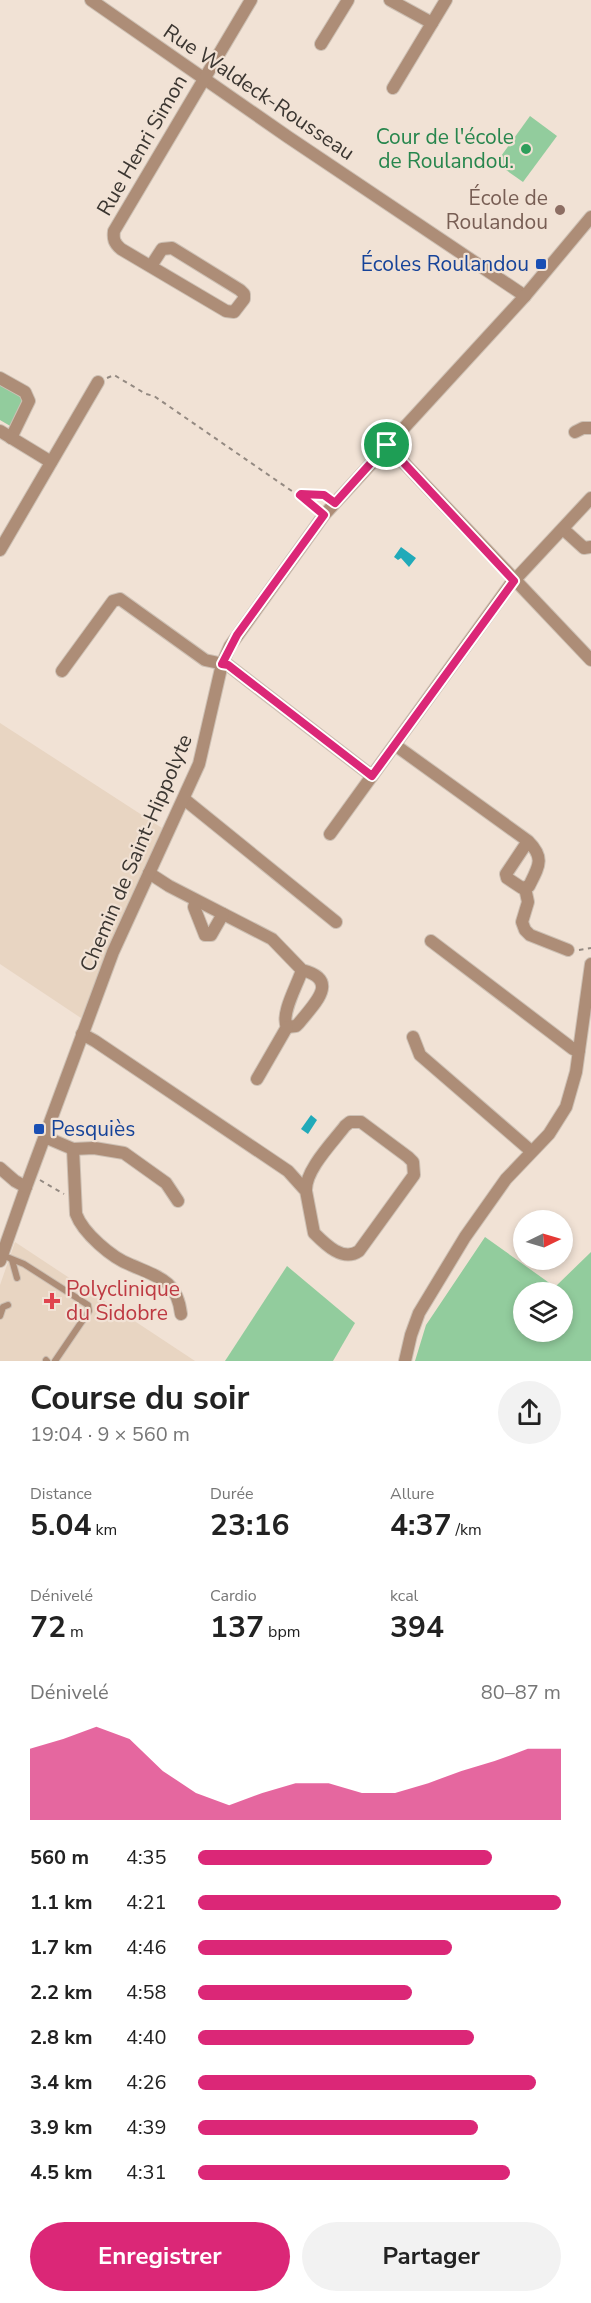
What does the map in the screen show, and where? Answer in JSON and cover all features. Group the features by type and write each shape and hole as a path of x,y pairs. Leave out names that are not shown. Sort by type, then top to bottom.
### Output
{"street":[{"name":"Rue Waldeck-Rousseau","path":"91,0 525,296"},
{"name":"Rue Henri Simon","path":"151,266 162,249 172,248 242,291 244,299 237,310 229,312 151,266 117,245 114,241 114,231 251,0"},
{"path":"321,44 348,0"},
{"path":"390,0 432,23"},
{"path":"393,88 446,0"},
{"name":"Chemin de Saint-Hippolyte","path":"5,1259 28,1182 113,952 204,752 222,664 237,635 324,515 525,296 591,217"},
{"path":"0,378 25,392 29,401 5,435 51,462"},
{"path":"0,550 98,382"},
{"path":"575,432 583,428 591,428"},
{"path":"387,445 514,581 590,658"},
{"path":"330,834 514,581 591,498"},
{"path":"562,529 584,548 591,547"},
{"path":"62,670 116,599 120,599 205,660 228,665 372,776"},
{"path":"395,745 528,841 537,851 540,858 530,884 525,888 520,888 511,882 506,874 528,841"},
{"path":"184,799 336,922"},
{"path":"149,873 196,901 272,939 302,970 311,972 321,980 324,986 322,992 300,1023 287,1027"},
{"path":"525,888 528,902 522,922 525,930 568,950"},
{"path":"196,901 194,907 205,935 214,932 223,914"},
{"path":"431,941 573,1049 579,1050"},
{"path":"405,1361 414,1324 441,1275 495,1193 553,1129 566,1107 572,1090 579,1050 591,964"},
{"path":"287,1027 285,1013 302,970"},
{"path":"257,1078 287,1027"},
{"path":"82,1034 288,1171 306,1191"},
{"path":"413,1036 420,1054 531,1151"},
{"path":"356,1121 361,1122 408,1157 414,1168 414,1175 359,1251 348,1257 342,1255 314,1233 306,1191 307,1181 315,1166 345,1126 356,1121"},
{"path":"45,1137 73,1149 94,1148 124,1153 166,1183 178,1201"},
{"path":"73,1149 76,1214 85,1232 128,1264 147,1270 174,1289 180,1301 181,1314"},
{"path":"288,1171 301,1171 315,1166"},
{"path":"0,1168 15,1181 28,1182"}],"lane":[{"path":"5,1259 15,1265 16,1278"},
{"path":"5,1259 24,1264 86,1304 89,1311 55,1361"},
{"path":"0,1317 3,1307 8,1305"},
{"path":"74,1317 81,1322"},
{"path":"61,1338 68,1342"}],"path":[{"path":"98,382 112,374 146,394 154,396 300,495 324,515"},
{"path":"300,495 324,495 335,503"},
{"path":"28,1182 50,1184 66,1195 75,1195"}],"shaded area":[{"path":"0,723 162,828 81,1018 0,964"},
{"name":"Polyclinique du Sidobre","path":"15,1242 195,1361 0,1361 0,1285"}],"green space":[{"name":"Cour de l'école de Roulandou.","path":"530,116 557,136 523,182 496,163"},
{"path":"0,385 21,397 24,405 12,427 0,420"},
{"path":"485,1237 513,1257 513,1270 531,1270 548,1282 513,1282 513,1342 573,1342 573,1282 560,1282 591,1252 591,1361 415,1361 426,1325"},
{"path":"287,1266 355,1323 333,1361 225,1361"}],"water":[{"path":"401,547 416,558 409,567 401,558 398,560 394,557"},
{"path":"311,1115 317,1120 308,1134 301,1129"}],"place":[{"name":"Cour de l'école de Roulandou.","path":"526,149"},
{"name":"École de Roulandou","path":"560,210"},
{"name":"Écoles Roulandou","path":"541,264"},
{"name":"Pesquiès","path":"39,1129"},
{"name":"Polyclinique du Sidobre","path":"52,1301"}],"route":[{"path":"387,445 514,581 372,776 228,665 222,664 237,635 324,515 300,495 324,495 335,503 387,445"}]}
